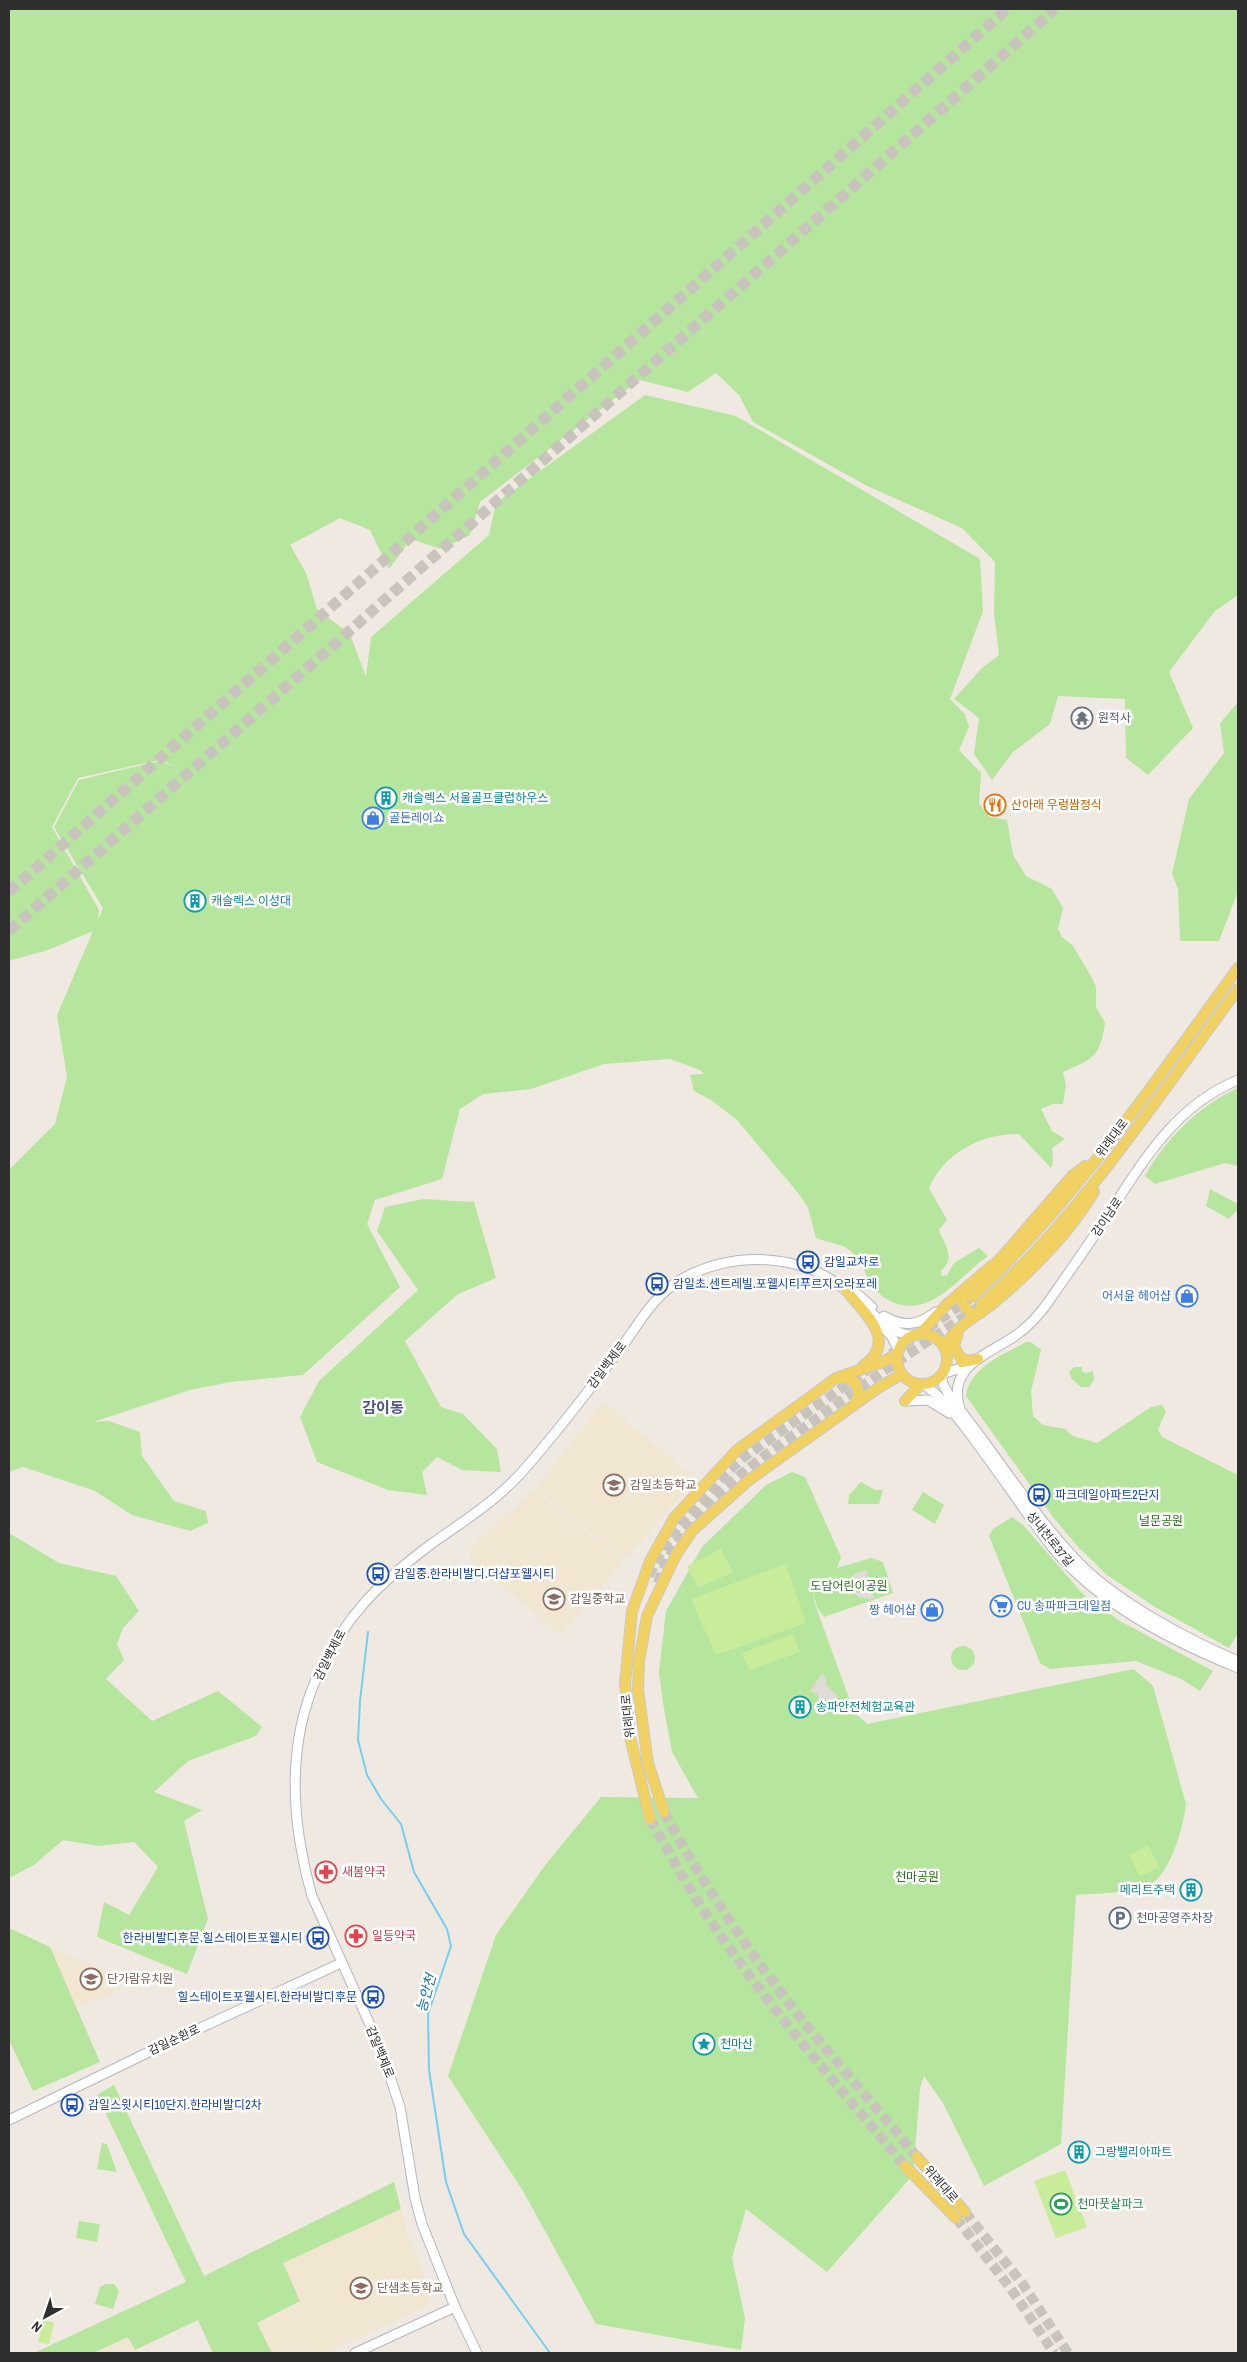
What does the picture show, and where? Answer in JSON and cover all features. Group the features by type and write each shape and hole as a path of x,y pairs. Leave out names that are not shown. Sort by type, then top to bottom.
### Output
{"main road":[{"name":"위례대로","path":"918,1335 946,1305 968,1294 1030,1238 1105,1149 1238,968"},
{"name":"위례대로","path":"946,1351 952,1336 981,1309 1020,1280 1076,1219 1114,1159 1238,989"},
{"name":"감이남로","path":"942,1374 972,1361 1017,1335 1045,1306 1148,1154 1177,1119 1216,1090 1238,1080"},
{"name":"감일백제로","path":"478,2353 455,2307 422,2224 415,2198 405,2135 393,2082 381,2049 312,1896 305,1872 294,1776 301,1726 316,1680 344,1626 386,1581 506,1488 561,1425 652,1305 680,1280 715,1264 766,1259 811,1269 845,1290 879,1319"},
{"path":"845,1290 860,1296 880,1314 900,1323 918,1324 946,1305"},
{"path":"845,1290 876,1326 880,1339 874,1356 860,1368"},
{"path":"968,1294 962,1299 964,1305 974,1314 981,1309"},
{"path":"879,1319 906,1335 918,1335 936,1339 957,1361 972,1361"},
{"path":"879,1319 897,1345 898,1366 902,1374 913,1382 922,1384 933,1382 942,1374 947,1362 946,1351"},
{"path":"966,1325 957,1334 954,1346 960,1357 972,1361"},
{"path":"898,1352 906,1340 918,1335"},
{"name":"위례대로","path":"650,1819 630,1737 626,1692 632,1612 650,1562 681,1510 737,1450 836,1378 860,1368 883,1362 898,1352"},
{"path":"960,1409 956,1398 958,1384 972,1361"},
{"name":"위례대로","path":"664,1812 648,1763 638,1690 639,1662 647,1616 663,1580 692,1531 749,1480 902,1374"},
{"name":"성내천로37길","path":"942,1374 944,1388 1019,1494 1057,1552 1100,1591 1141,1620 1231,1660 1238,1668"},
{"path":"836,1378 845,1377 856,1384 859,1396 854,1406"},
{"path":"905,1401 922,1384"},
{"name":"성내천로37길","path":"922,1384 938,1395 1019,1494"},
{"path":"905,1401 928,1400 962,1424"},
{"name":"감일순환로","path":"9,2120 341,1963"},
{"name":"위례대로","path":"917,2156 965,2212"},
{"name":"위례대로","path":"905,2166 956,2218"},
{"path":"354,2353 455,2307"}],"shaded area":[{"name":"감일초등학교","path":"606,1404 691,1475 693,1482 625,1560 535,1488 600,1406"},
{"name":"감일중학교","path":"534,1490 623,1562 561,1635 470,1560 469,1549"},
{"path":"867,1570 868,1584 875,1598 858,1597 849,1589 850,1580 855,1573","holes":["858,1578 863,1580 867,1586 865,1590 859,1593 854,1592 852,1585"]},
{"path":"822,1673 826,1679 826,1685 838,1696 836,1701 819,1699 817,1694 810,1691"},
{"path":"50,1947 112,1973 120,1990 76,2008"},
{"name":"단샘초등학교","path":"401,2209 407,2233 422,2267 432,2297 427,2306 325,2353 272,2353 257,2323 299,2301 282,2263"},
{"path":"128,2337 136,2353 93,2353"}],"green space":[{"path":"9,9 1238,9 1238,595 1215,611 1169,672 1193,728 1148,775 1126,758 1125,699 1058,696 1050,724 1013,752 992,780 974,754 979,718 954,699 982,668 999,655 994,613 995,562 962,528 865,485 753,422 739,395 716,373 688,392 639,380 480,502 470,535 441,549 411,539 389,569 370,530 340,518 290,545 306,573 317,609 350,634 366,677 371,637 489,535 496,503 645,395 736,416 980,559 983,611 950,699 965,714 969,727 959,750 981,773 979,804 990,817 1007,820 1013,855 1026,876 1052,889 1063,908 1058,929 1062,937 1073,946 1092,978 1096,987 1096,1007 1105,1023 1100,1044 1093,1056 1063,1072 1066,1085 1063,1104 1053,1104 1041,1109 1052,1131 1065,1139 1052,1148 1053,1162 1051,1168 1019,1134 991,1137 978,1141 954,1155 944,1165 929,1188 947,1220 939,1230 949,1256 941,1271 942,1276 947,1275 954,1263 979,1248 988,1256 952,1287 928,1302 913,1306 898,1304 879,1293 853,1253 845,1247 816,1238 808,1208 799,1194 737,1120 711,1100 694,1091 690,1075 704,1074 700,1070 670,1059 604,1064 531,1089 483,1094 460,1109 442,1179 375,1200 367,1224 400,1287 303,1375 230,1382 190,1390 93,1422 109,1421 140,1432 142,1456 174,1501 206,1511 208,1523 190,1531 132,1515 95,1491 23,1467 9,1472 9,1170 55,1124 67,1077 57,1015 93,931 48,950 9,961","holes":["159,760 181,768 159,761 79,780 54,827 103,908 98,920 99,910 52,827 78,778"]},
{"path":"1238,702 1238,891 1219,941 1180,941 1178,889 1172,874 1189,799 1224,753 1220,723"},
{"path":"1238,1088 1238,1166 1225,1163 1155,1184 1145,1176 1153,1162 1184,1125 1223,1095"},
{"path":"1210,1189 1238,1204 1238,1209 1229,1219 1206,1206"},
{"path":"423,1199 474,1202 496,1278 458,1294 405,1341 441,1407 463,1414 497,1449 501,1472 462,1470 437,1457 422,1472 427,1495 388,1490 317,1462 300,1417 319,1381 418,1290 377,1231 385,1207"},
{"name":"널문공원","path":"1026,1342 1031,1342 1041,1350 1031,1391 1033,1416 1043,1425 1065,1429 1073,1436 1097,1443 1151,1407 1162,1405 1166,1411 1158,1430 1162,1437 1238,1475 1238,1633 1229,1648 1155,1607 1107,1575 1079,1548 1053,1517 966,1396 974,1377 981,1370 998,1357"},
{"path":"1074,1367 1082,1367 1082,1371 1086,1373 1093,1371 1094,1380 1089,1387 1081,1387 1072,1379 1069,1372"},
{"name":"천마공원","path":"792,1472 805,1477 841,1557 837,1568 871,1558 883,1562 893,1593 824,1617 817,1607 812,1588 816,1607 854,1712 867,1724 1134,1669 1153,1686 1186,1804 1182,1826 1174,1851 1162,1874 1154,1882 1145,1888 1139,1889 1076,1895 1061,2144 984,2186 943,2103 924,2076 920,2088 913,2175 827,2272 746,2209 732,2258 745,2318 741,2350 596,2324 523,2191 448,2076 496,1935 546,1864 601,1797 698,1798 672,1752 663,1703 659,1672 666,1611 702,1547 766,1485"},
{"path":"861,1482 875,1490 883,1490 879,1504 848,1504 849,1495"},
{"path":"923,1492 944,1505 935,1524 912,1510"},
{"path":"1012,1517 1024,1526 1082,1593 1096,1604 1120,1621 1213,1671 1200,1691 1181,1679 1136,1661 1050,1669 1040,1663 989,1536 993,1529"},
{"path":"9,1533 59,1563 116,1576 139,1611 123,1628 117,1644 124,1660 106,1679 152,1721 218,1691 262,1727 256,1736 188,1761 154,1792 202,1810 184,1821 208,1919 187,1974 97,1937 104,1902 129,1915 158,1867 134,1842 99,1846 63,1840 34,1865 9,1878"},
{"path":"721,1549 733,1572 698,1588 687,1566"},
{"path":"786,1564 806,1623 716,1655 691,1599"},
{"path":"793,1634 800,1652 749,1670 742,1653"},
{"path":"963,1646 971,1650 975,1658 971,1666 963,1670 955,1666 951,1658 955,1650"},
{"path":"1148,1845 1159,1867 1140,1876 1129,1855"},
{"path":"9,1928 50,1947 100,2062 33,2091 9,2040"},
{"path":"114,2085 204,2276 394,2182 401,2209 283,2263 300,2301 257,2323 272,2353 213,2353 198,2320 135,2350 128,2337 93,2353 34,2353 186,2282 97,2095"},
{"path":"102,2143 107,2144 117,2172 97,2169"},
{"name":"천마풋살파크","path":"1065,2170 1087,2227 1056,2238 1034,2181"},
{"path":"79,2221 100,2224 97,2242 76,2238"},
{"path":"106,2284 114,2284 119,2291 113,2309 95,2304 100,2287"},
{"path":"43,2320 54,2323 49,2344 38,2342"}],"waterway":[{"name":"능안천","path":"368,1632 360,1701 358,1740 367,1775 381,1799 401,1824 414,1872 447,1929 451,1946 428,2014 429,2070 446,2182 464,2234 550,2353"}],"tunnel":[{"path":"9,892 1007,9"},
{"path":"9,931 1055,9"},
{"path":"891,1354 972,1297"},
{"path":"658,1583 670,1556 685,1531 725,1488 771,1451 879,1374 981,1305"},
{"path":"649,1576 667,1542 678,1527 702,1498 729,1471 743,1458 870,1368"},
{"path":"664,1812 709,1889 759,1963 795,2011 917,2157"},
{"path":"650,1819 695,1898 734,1955 806,2047 905,2166"},
{"path":"965,2212 1022,2283 1068,2353"},
{"path":"956,2218 1011,2289 1054,2353"}],"place":[{"name":"원적사","path":"1082,718"},
{"name":"캐슬렉스 서울골프클럽하우스","path":"386,798"},
{"name":"산아래 우렁쌈정식","path":"995,805"},
{"name":"골든레이쇼","path":"373,818"},
{"name":"캐슬렉스 이성대","path":"195,901"},
{"name":"감일교차로","path":"808,1262"},
{"name":"감일초.센트레빌.포웰시티푸르지오라포레","path":"657,1284"},
{"name":"어서윤 헤어샵","path":"1187,1296"},
{"name":"감일초등학교","path":"614,1485"},
{"name":"파크데일아파트2단지","path":"1039,1495"},
{"name":"감일중.한라비발디.더샵포웰시티","path":"378,1574"},
{"name":"감일중학교","path":"554,1599"},
{"name":"CU 송파파크데일점","path":"1001,1606"},
{"name":"짱 헤어샵","path":"932,1610"},
{"name":"송파안전체험교육관","path":"800,1707"},
{"name":"새봄약국","path":"326,1872"},
{"name":"메리트주택","path":"1191,1890"},
{"name":"천마공영주차장","path":"1120,1918"},
{"name":"일등약국","path":"356,1936"},
{"name":"한라비발디후문.힐스테이트포웰시티","path":"318,1938"},
{"name":"단가람유치원","path":"91,1979"},
{"name":"힐스테이트포웰시티.한라비발디후문","path":"373,1997"},
{"name":"천마산","path":"704,2044"},
{"name":"감일스윗시티10단지.한라비발디2차","path":"72,2105"},
{"name":"그랑밸리아파트","path":"1079,2152"},
{"name":"천마풋살파크","path":"1061,2204"},
{"name":"단샘초등학교","path":"361,2288"}],"district":[{"name":"감이동","path":"383,1408"}],"park label":[{"name":"도담어린이공원","path":"849,1586"}]}
